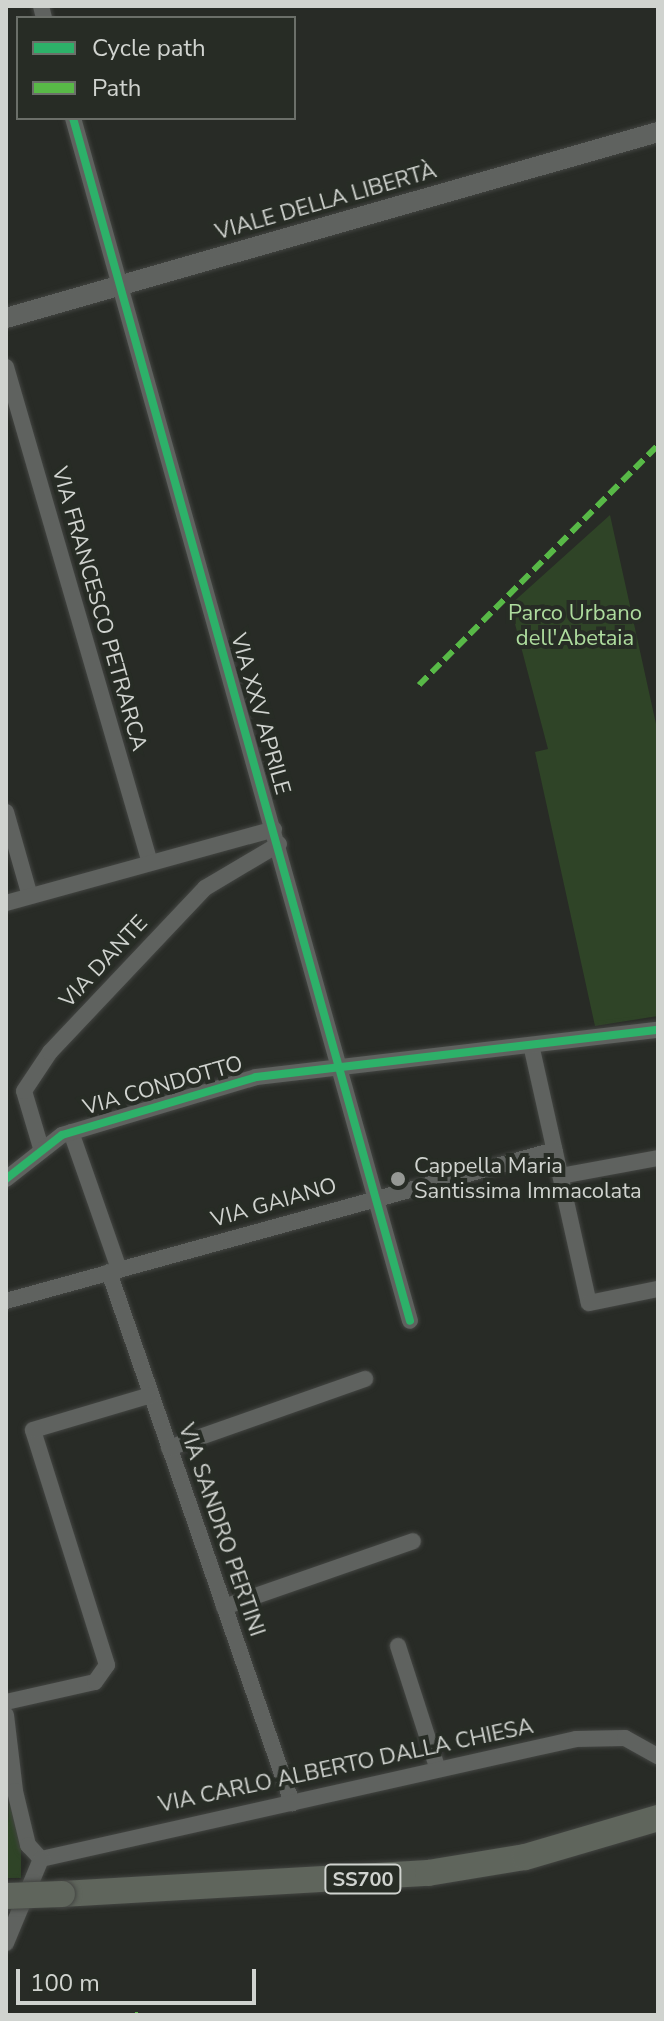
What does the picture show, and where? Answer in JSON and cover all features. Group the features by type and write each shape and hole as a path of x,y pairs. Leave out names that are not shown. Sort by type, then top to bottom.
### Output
{"highway":[{"name":"SS700","path":"6,1896 428,1873 525,1857 658,1818"}],"street":[{"name":"VIA XXV APRILE","path":"74,120 344,1070 410,1321"},
{"name":"VIALE DELLA LIBERTÀ","path":"6,318 658,132"},
{"name":"VIA FRANCESCO PETRARCA","path":"6,367 150,863"},
{"path":"6,812 30,896"},
{"path":"6,903 150,863 277,836"},
{"name":"VIA DANTE","path":"41,1148 24,1091 50,1052 205,888 277,836"},
{"name":"VIA CONDOTTO","path":"6,1179 41,1148 71,1132 256,1077 323,1064 344,1070 532,1049 658,1030"},
{"path":"532,1049 589,1303 658,1289"},
{"name":"VIA SANDRO PERTINI","path":"71,1132 151,1395 292,1803"},
{"name":"VIA GAIANO","path":"6,1301 555,1150"},
{"path":"561,1176 658,1158"},
{"path":"169,1448 365,1379"},
{"path":"6,1702 95,1682 107,1665 33,1430 151,1395"},
{"path":"224,1607 413,1541"},
{"path":"398,1646 437,1767"},
{"path":"6,1715 15,1791 28,1845 41,1859 6,1943"},
{"name":"VIA CARLO ALBERTO DALLA CHIESA","path":"41,1859 437,1767 602,1735 658,1756"}],"green space":[{"name":"Parco Urbano dell'Abetaia","path":"610,515 658,733 658,1016 595,1026 535,752 548,749 510,605"},
{"path":"9,1799 21,1849 21,1878 6,1878"}],"marked path":[{"path":"419,685 658,445"}],"cycle path":[{"path":"74,120 410,1321"},
{"path":"6,1179 62,1135 256,1077 658,1030"}],"place":[{"name":"Cappella Maria Santissima Immacolata","path":"398,1179"}]}
